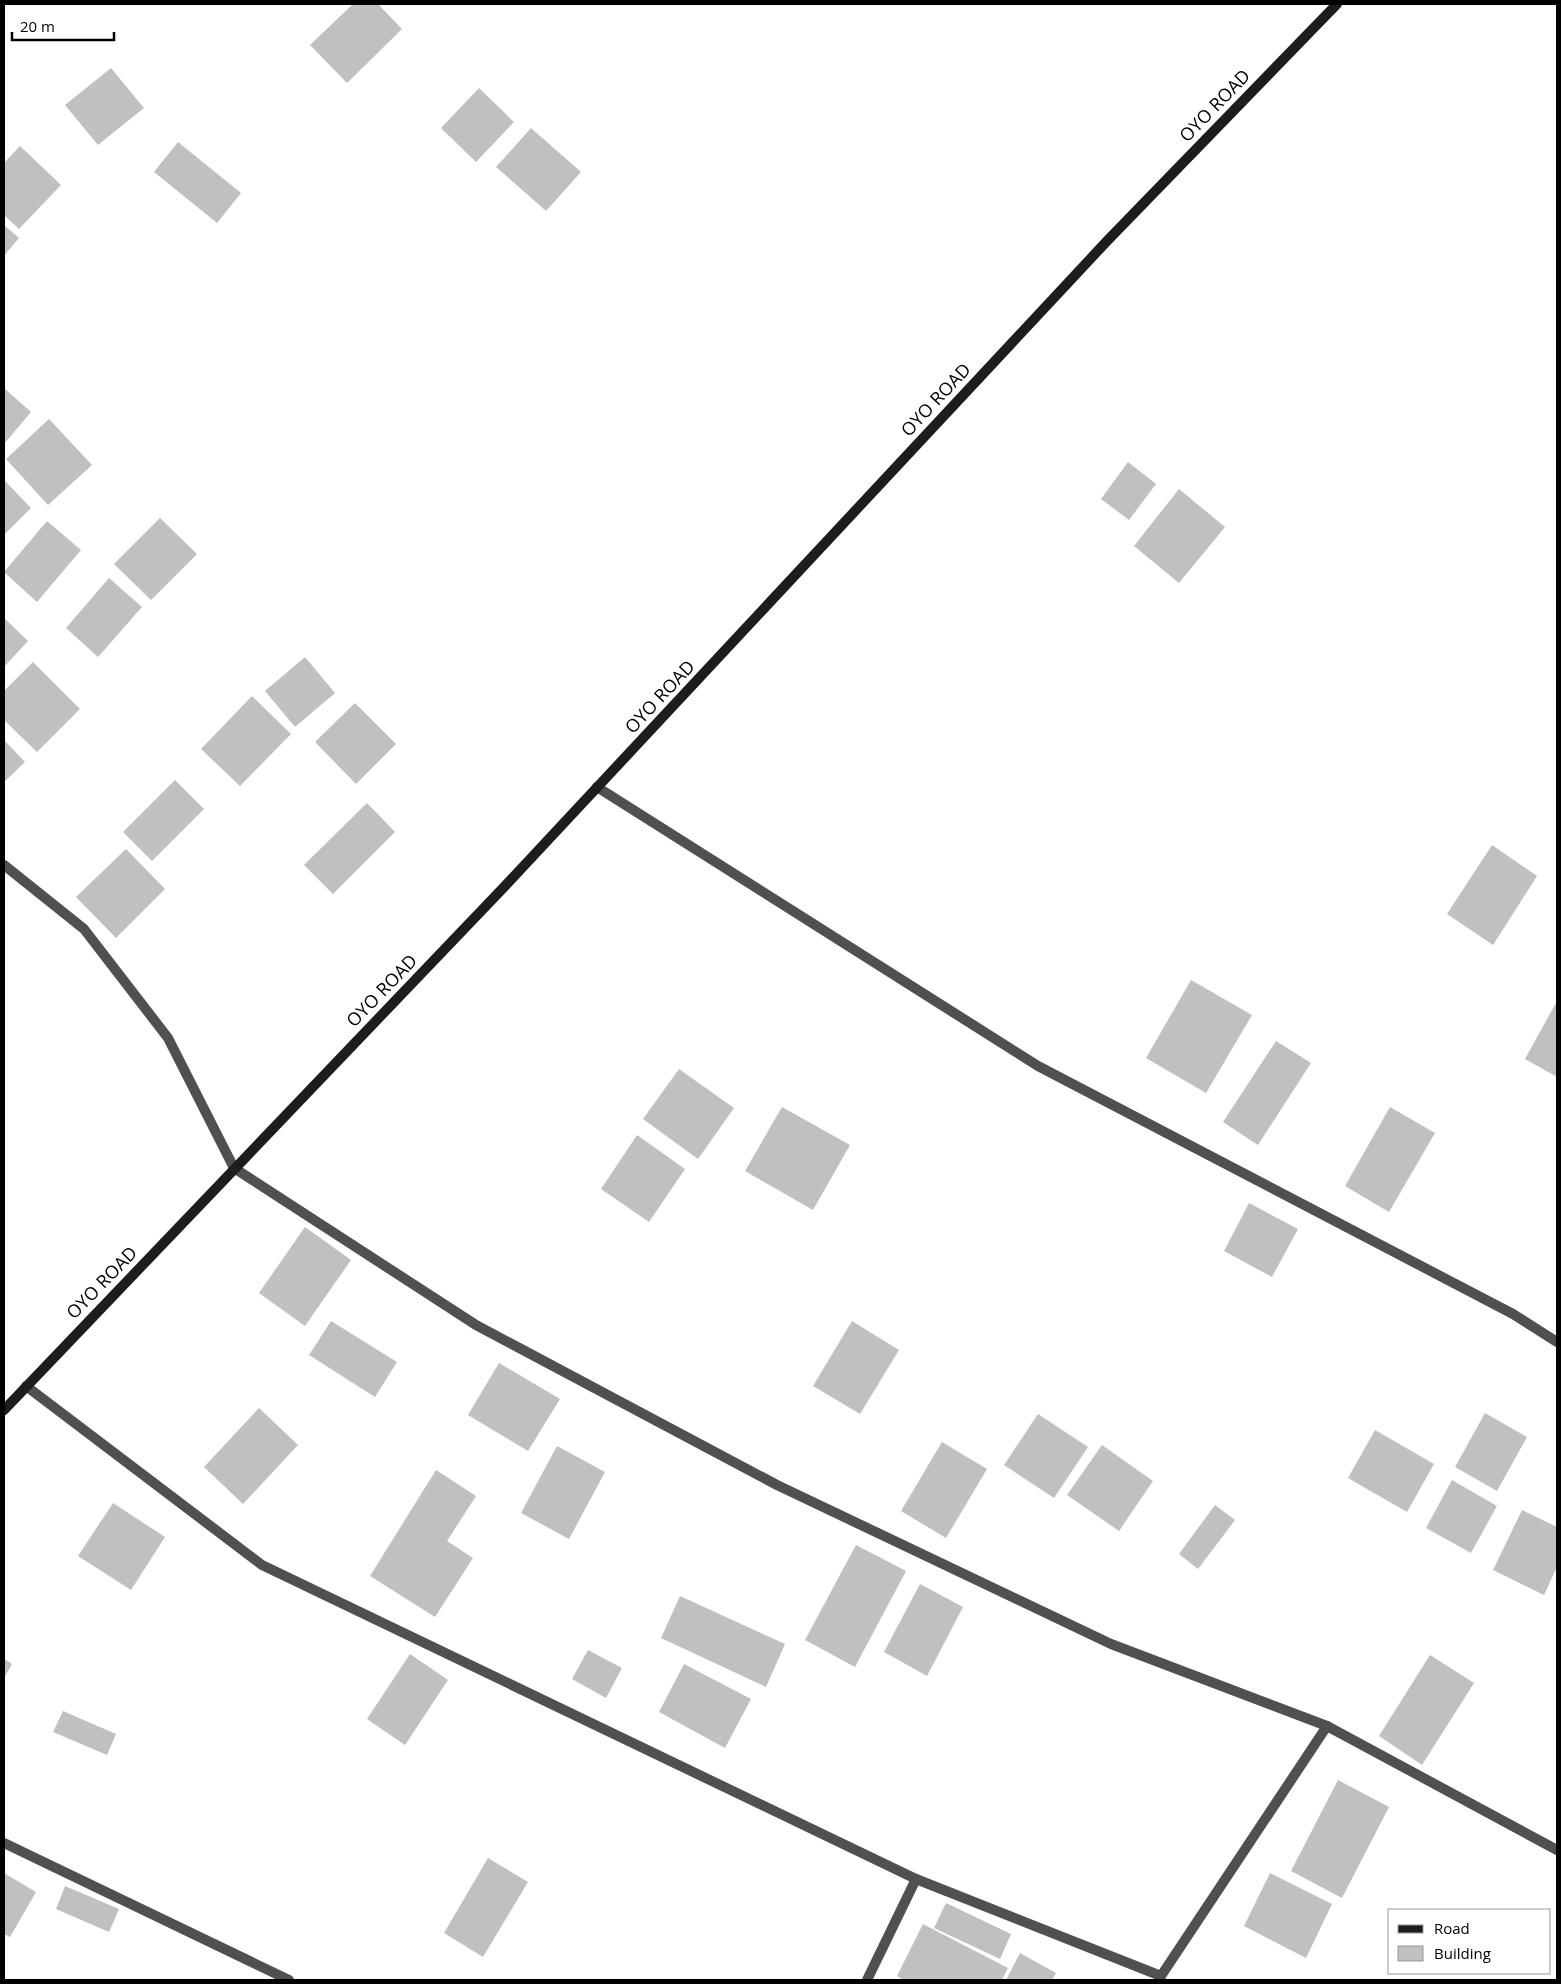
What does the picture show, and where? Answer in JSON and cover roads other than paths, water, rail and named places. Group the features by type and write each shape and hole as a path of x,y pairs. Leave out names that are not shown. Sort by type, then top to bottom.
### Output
{"street":[{"name":"OYO ROAD","path":"4,1410 597,787 1107,241 1337,4"},
{"path":"597,787 1038,1066 1513,1314 1557,1342"},
{"path":"4,865 84,929 168,1038 234,1168 476,1325 777,1485 1111,1644 1326,1726 1557,1850"},
{"path":"26,1386 262,1565 916,1879 1161,1978 1326,1726"},
{"path":"4,1843 289,1980"},
{"path":"867,1980 916,1879"}]}
